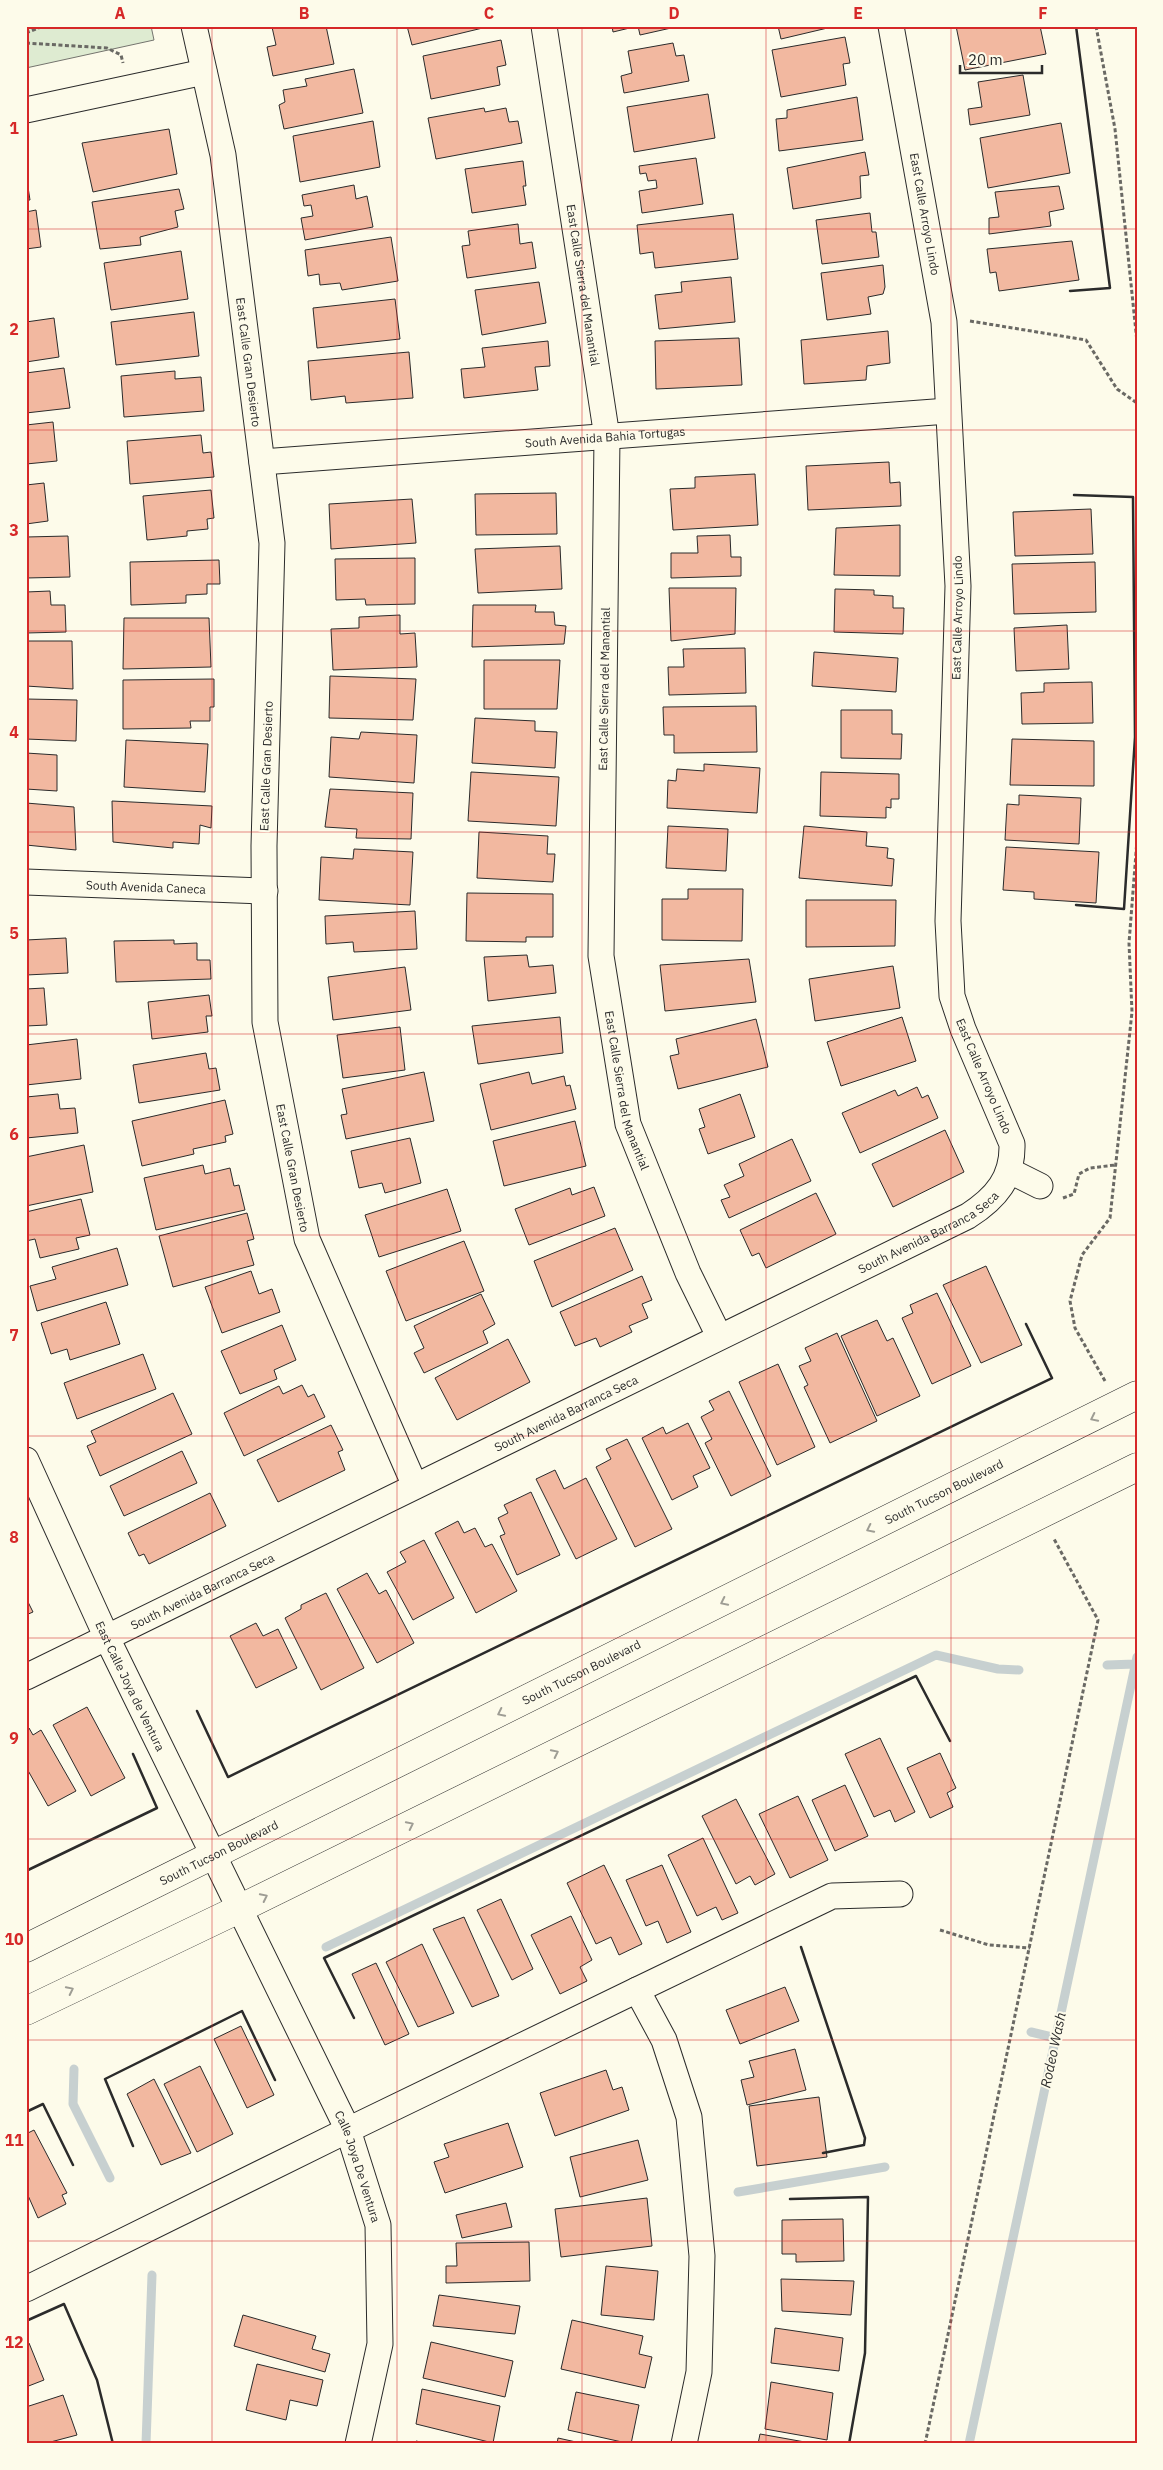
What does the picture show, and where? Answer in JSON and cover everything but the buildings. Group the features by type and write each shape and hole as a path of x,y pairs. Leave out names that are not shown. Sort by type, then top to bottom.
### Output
{"main road":[{"name":"South Tucson Boulevard","path":"26,1948 1137,1395"},
{"path":"26,2011 239,1909 1137,1467"}],"street":[{"name":"East Calle Gran Desierto","path":"194,26 223,155 272,543 265,891 265,1022 307,1239 414,1486"},
{"name":"East Calle Sierra del Manantial","path":"544,26 607,436 602,956 628,1124 688,1273 719,1336"},
{"name":"East Calle Arroyo Lindo","path":"891,26 944,322 958,586 948,921 952,996 974,1056 1012,1144 1013,1160 1010,1171"},
{"path":"26,110 204,72"},
{"name":"South Avenida Bahia Tortugas","path":"262,462 948,412"},
{"name":"South Avenida Caneca","path":"26,882 265,891"},
{"path":"1010,1171 1040,1186"},
{"name":"South Avenida Barranca Seca","path":"26,1677 719,1336 968,1216 988,1203 1010,1171"},
{"name":"East Calle Joya de Ventura","path":"26,1460 107,1638 239,1909"},
{"path":"26,2289 348,2130 832,1896 900,1894"},
{"name":"Calle Joya De Ventura","path":"239,1909 348,2130 378,2225 380,2344 358,2444"},
{"path":"637,1990 664,2040 690,2118 702,2256 700,2372 684,2444"}],"path":[{"path":"26,33 43,26"},
{"path":"1096,26 1115,129 1137,342"},
{"path":"26,43 107,48 121,55 128,89"},
{"path":"944,322 975,321 1086,340 1117,389 1137,403"},
{"path":"1108,1386 1075,1328 1070,1300 1082,1255 1110,1218 1132,1012 1128,943 1137,840"},
{"path":"1040,1186 1058,1199 1074,1194 1079,1174 1090,1168 1116,1165"},
{"path":"925,2444 1098,1620 1054,1540"},
{"path":"940,1930 989,1945 1030,1948"}],"green space":[{"path":"26,26 151,26 154,40 26,68"}],"waterway":[{"path":"326,1947 936,1655 998,1669 1019,1670"},
{"name":"Rodeo Wash","path":"969,2444 1137,1657"},
{"path":"1107,1665 1135,1664"},
{"path":"1031,2032 1056,2038"},
{"path":"74,2069 73,2104 110,2178"},
{"path":"738,2192 885,2167"},
{"path":"146,2444 152,2275"}],"wall":[{"path":"1070,291 1110,288 1076,26"},
{"path":"1074,495 1133,497 1135,737 1124,909 1076,905"},
{"path":"197,1711 228,1777 1052,1378 1026,1324"},
{"path":"354,2018 324,1958 916,1676 950,1741"},
{"path":"26,1871 157,1808 133,1754"},
{"path":"801,1947 865,2138 864,2145 823,2153"},
{"path":"133,2146 105,2079 242,2011 275,2080"},
{"path":"26,2112 43,2104 73,2165"},
{"path":"790,2199 868,2197 865,2353 849,2444"},
{"path":"26,2321 64,2304 97,2380 113,2444"}]}
